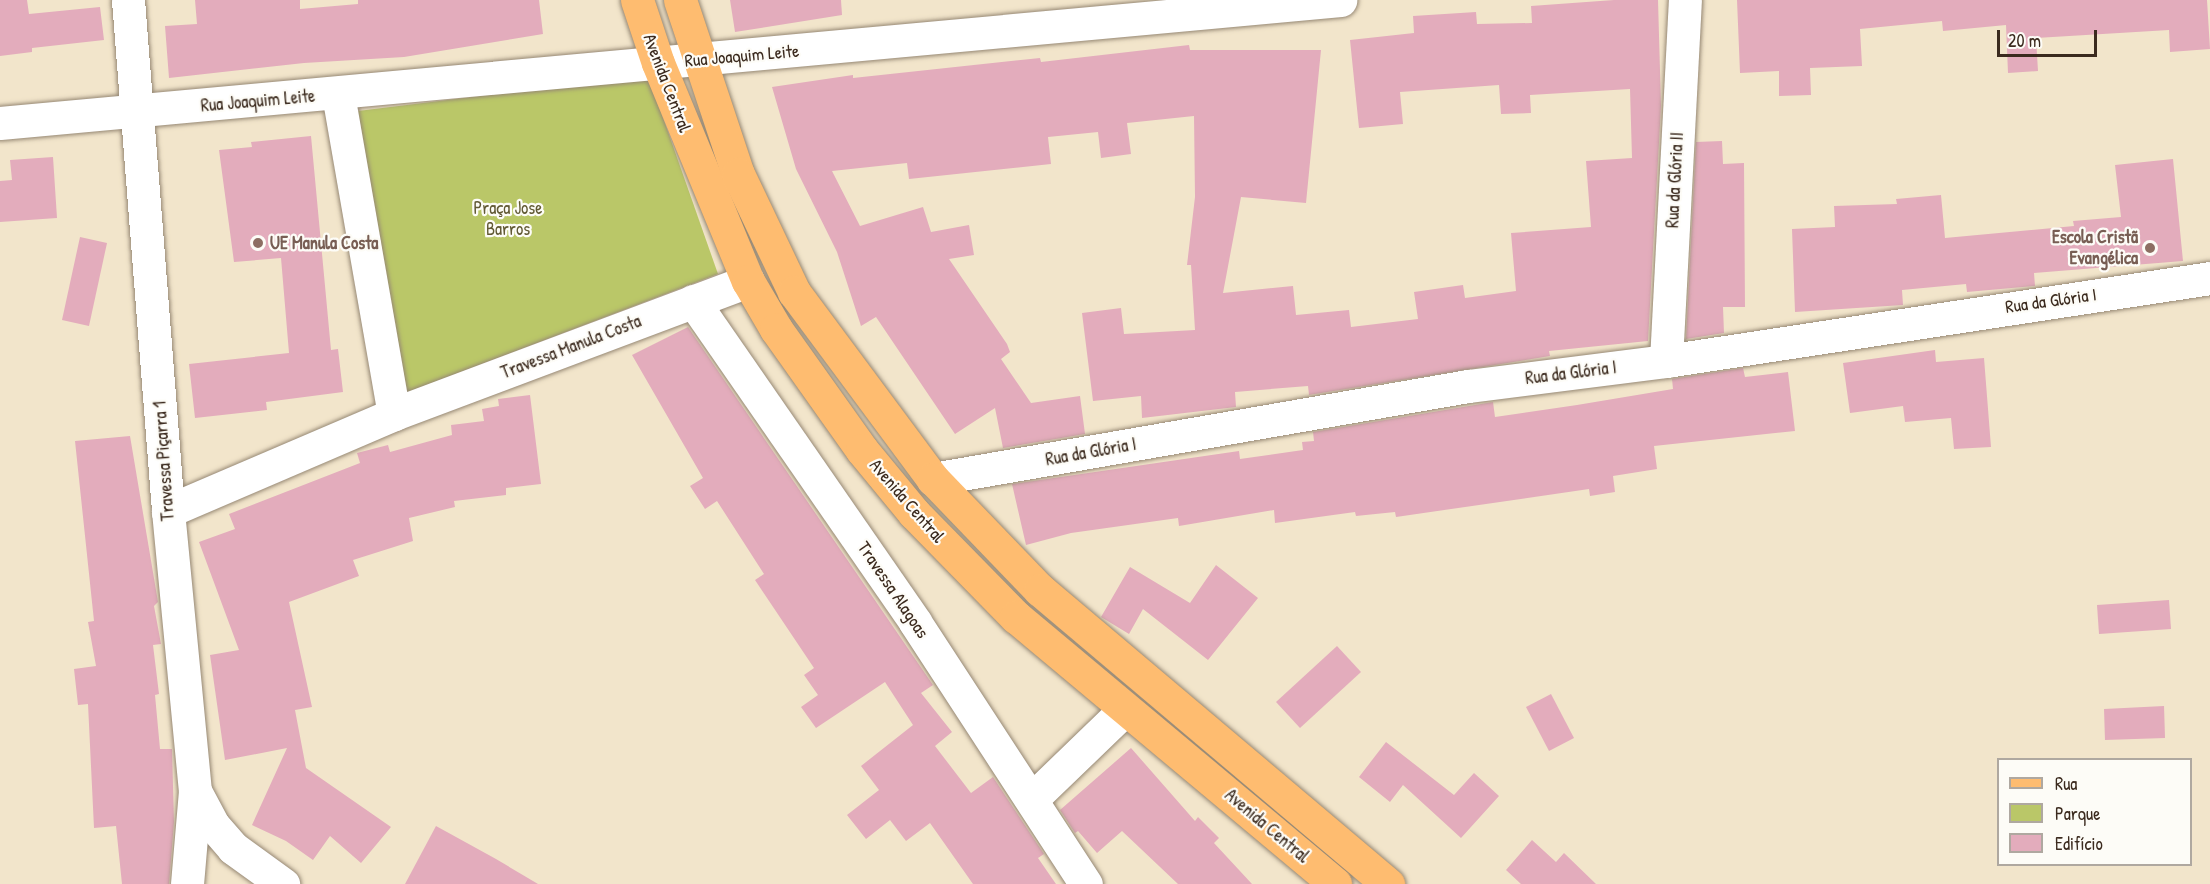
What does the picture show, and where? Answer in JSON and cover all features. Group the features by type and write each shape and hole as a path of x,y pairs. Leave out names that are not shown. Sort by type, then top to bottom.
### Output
{"main road":[{"name":"Avenida Central","path":"637,0 658,63 748,281 776,329 862,450 914,513 1016,616 1124,710 1293,845 1335,884"},
{"path":"680,0 738,174 795,292 933,480 1040,590 1388,884"},
{"path":"1016,616 1040,590"}],"street":[{"name":"Travessa Piçarra 1","path":"128,0 139,111 168,511 195,791 214,826 233,848 283,884"},
{"name":"Rua Joaquim Leite","path":"0,123 699,61 1340,0"},
{"name":"Rua da Glória II","path":"1666,361 1685,0"},
{"path":"338,94 394,414"},
{"name":"Rua da Glória I","path":"933,480 1468,386 1666,361 2210,278"},
{"name":"Travessa Manula Costa","path":"168,511 394,414 748,281"},
{"name":"Travessa Alagoas","path":"693,301 1033,798 1086,884"},
{"path":"1033,798 1124,710"},
{"path":"187,884 195,791"}],"green space":[{"name":"Praça Jose Barros","path":"648,75 718,274 406,393 358,111"}],"building":[{"path":"0,0 27,0 29,14 100,7 104,40 32,48 32,52 0,56"},
{"path":"195,0 300,0 300,9 358,4 358,0 539,0 543,34 404,57 304,63 169,78 165,26 197,24"},
{"path":"730,0 841,0 842,15 735,32"},
{"path":"1614,0 1658,0 1661,106 1648,341 1549,351 1550,356 1309,395 1308,386 1235,392 1236,407 1142,418 1141,396 1093,401 1082,313 1121,308 1124,334 1195,330 1191,265 1187,265 1195,197 1194,116 1127,123 1131,154 1101,158 1098,132 1048,137 1051,164 909,179 907,163 832,171 860,226 923,207 931,232 969,225 974,255 949,259 1007,344 1010,352 1001,359 1031,403 1080,396 1085,434 1003,448 995,408 955,434 876,317 861,326 837,252 796,169 772,87 853,75 853,78 1040,58 1041,62 1189,45 1190,50 1321,50 1306,203 1241,197 1223,293 1293,286 1296,315 1349,310 1351,327 1418,319 1414,292 1463,285 1465,298 1516,291 1511,233 1591,227 1586,161 1632,158 1630,89 1530,95 1531,113 1501,114 1499,85 1400,92 1403,124 1359,128 1350,40 1414,33 1413,16 1476,12 1477,24 1532,23 1531,6"},
{"path":"1737,0 2207,0 2210,49 2170,52 2169,30 2036,38 2038,71 2008,73 2006,25 1943,31 1942,21 1860,29 1862,66 1810,68 1811,95 1779,96 1779,71 1740,73"},
{"path":"311,136 331,350 338,349 343,392 266,402 267,410 195,418 189,364 289,353 281,258 234,262 219,150 252,147 251,142"},
{"path":"1722,141 1723,164 1744,163 1745,307 1723,307 1724,333 1686,339 1696,142"},
{"path":"53,157 57,218 0,222 0,181 12,180 10,160"},
{"path":"2173,159 2183,261 2034,273 2035,286 1967,292 1966,284 1902,290 1903,305 1795,312 1792,229 1835,227 1834,206 1897,204 1896,199 1941,195 1945,238 2074,226 2073,221 2121,217 2115,165"},
{"path":"80,237 107,243 89,326 62,320"},
{"path":"688,327 933,685 921,693 952,732 935,746 971,793 993,777 1044,854 1038,858 1056,884 973,884 930,823 906,841 890,820 866,839 847,815 879,790 861,766 913,725 885,682 816,728 801,707 818,695 804,675 814,668 755,580 764,574 717,501 705,509 690,486 703,478 632,355"},
{"path":"1935,350 1936,362 1984,358 1991,447 1954,449 1951,418 1905,422 1903,406 1850,413 1843,363"},
{"path":"1743,368 1745,377 1788,372 1795,431 1654,446 1657,469 1613,476 1615,492 1590,496 1589,489 1396,517 1395,512 1356,516 1355,512 1275,523 1274,510 1179,526 1178,518 1071,533 1026,545 1012,484 1239,451 1240,459 1303,450 1302,442 1314,441 1313,432 1493,402 1495,417 1577,405 1673,389 1672,379"},
{"path":"530,395 541,484 506,488 506,495 454,501 455,507 409,518 413,541 353,560 359,576 289,602 312,707 295,710 306,768 391,827 361,863 330,836 313,860 286,841 252,825 287,748 225,760 210,655 239,650 199,542 235,529 229,514 360,463 357,453 388,445 390,452 452,435 451,425 484,421 482,409 499,406 498,399"},
{"path":"130,436 158,602 154,606 161,644 153,645 159,694 155,695 160,749 172,749 174,822 169,884 122,884 116,826 94,828 88,704 78,705 74,669 96,666 88,622 94,621 75,441"},
{"path":"1216,565 1258,598 1208,660 1143,609 1129,634 1101,617 1130,567 1190,603"},
{"path":"2169,600 2171,629 2099,634 2097,605"},
{"path":"1337,646 1361,672 1300,728 1276,702"},
{"path":"1551,694 1574,738 1549,751 1526,707"},
{"path":"2164,706 2165,738 2105,740 2104,709"},
{"path":"1386,742 1454,795 1474,773 1499,796 1461,838 1403,785 1390,802 1359,777"},
{"path":"1131,748 1195,821 1198,817 1219,838 1214,843 1252,884 1178,884 1122,831 1097,853 1078,831 1075,833 1060,810"},
{"path":"436,826 496,859 538,884 405,884"},
{"path":"1532,840 1556,862 1564,853 1596,884 1521,884 1506,870"}],"place":[{"name":"UE Manula Costa","path":"258,243"},
{"name":"Escola Cristã Evangélica","path":"2150,248"}]}
